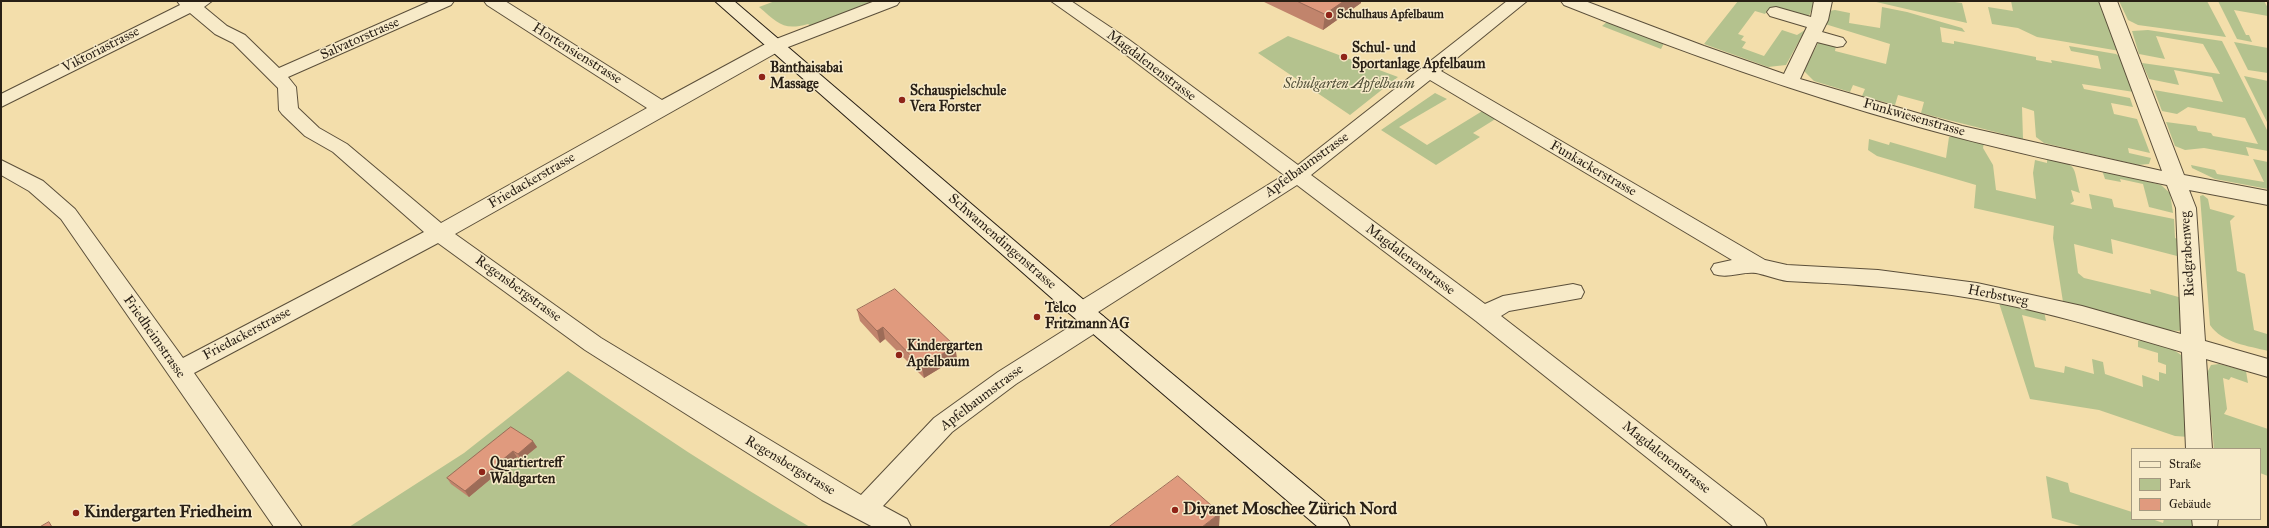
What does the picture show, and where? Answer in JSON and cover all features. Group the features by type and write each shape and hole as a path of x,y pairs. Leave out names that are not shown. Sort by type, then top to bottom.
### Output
{"street":[{"name":"Salvatorstrasse","path":"276,76 445,1"},
{"name":"Hortensienstrasse","path":"494,1 661,108"},
{"name":"Schwamendingenstrasse","path":"724,1 1336,527"},
{"name":"Friedackerstrasse","path":"178,371 475,214 661,108 777,45 891,1"},
{"name":"Magdalenenstrasse","path":"1060,1 1122,43 1484,315 1754,527"},
{"name":"Apfelbaumstrasse","path":"865,508 943,425 1089,316 1298,175 1518,1"},
{"name":"Funkwiesenstrasse","path":"1570,1 1722,59 1872,108 1966,133 2177,181 2268,198"},
{"path":"1790,81 1815,28 1823,1"},
{"name":"Riedgrabenweg","path":"2108,1 2186,208 2199,448"},
{"name":"Regensbergstrasse","path":"194,2 221,30 239,39 287,87 289,110 312,132 340,148 439,232 593,344 831,492 865,508 898,527"},
{"name":"Viktoriastrasse","path":"1,101 194,2"},
{"path":"1776,12 1838,37"},
{"name":"Funkackerstrasse","path":"1429,72 1757,265"},
{"name":"Friedheimstrasse","path":"1,166 36,186 68,214 253,479 289,527"},
{"name":"Herbstweg","path":"1722,269 1757,265 1788,273 1878,278 1977,292 2082,314 2268,368"},
{"path":"1484,315 1503,304 1573,292"}],"green space":[{"path":"775,1 873,1 811,26 808,24 792,27 776,21 759,7"},
{"path":"1738,1 1814,1 1810,14 1807,17 1767,11 1765,14 1755,11 1738,34 1744,36 1741,40 1746,42 1742,48 1764,56 1782,30 1797,35 1805,30 1786,65 1768,67 1704,44"},
{"path":"1872,1 1948,1 1962,3 1967,23"},
{"path":"2011,1 2101,1 2120,51 2037,37 2018,28 1992,24 1988,7 2013,11"},
{"path":"2119,1 2207,1 2226,37 2138,25 2128,20"},
{"path":"2218,1 2264,1 2268,8 2268,16 2234,10 2246,35 2249,35 2252,42 2237,39"},
{"path":"1882,7 1907,12 1962,28 1965,32 1940,27 1942,42 1954,44 1954,41 2036,57 2036,60 2052,63 2051,60 2101,69 2098,56 2071,51 2069,46 2116,54 2122,58 2134,92 2082,84 2084,89 2130,98 2133,107 2111,103 2114,114 2137,119 2150,153 2128,148 2129,153 2151,158 2149,164 2138,165 2044,143 2036,137 2034,111 2022,107 2023,139 1921,113 1924,102 1898,95 1895,105 1862,96 1865,89 1853,85 1850,92 1814,81 1804,71 1819,41 1836,46 1835,51 1886,64 1890,44 1825,24 1829,11 1835,10 1850,13 1849,23 1880,28"},
{"path":"1608,21 1664,43 1661,49 1602,26"},
{"path":"2148,30 2222,41 2268,132 2268,151 2246,147 2249,156 2204,148 2185,150 2175,146 2166,122 2196,126 2198,131 2211,133 2213,136 2258,144 2245,118 2188,107 2177,114 2162,111 2154,90 2223,102 2212,77 2174,70 2179,85 2149,79 2142,63 2220,74 2203,44 2156,36 2165,59 2139,54 2132,31"},
{"name":"Schulgarten Apfelbaum","path":"1288,36 1398,77 1350,115 1258,53"},
{"path":"2234,42 2268,48 2268,73 2248,70"},
{"path":"2244,76 2268,81 2268,124"},
{"path":"1435,93 1447,99 1399,127 1427,145 1484,110 1497,118 1473,133 1480,137 1436,165 1381,130"},
{"path":"1953,136 1984,143 1983,148 1993,165 1996,190 2036,199 2033,173 2035,160 2047,163 2047,158 2065,163 2072,167 2074,171 2080,193 2071,190 2074,201 2070,204 2092,209 2089,194 2112,199 2114,207 2174,219 2175,238 2180,240 2181,257 2111,239 2113,254 2074,244 2078,273 2084,278 2151,294 2150,289 2182,298 2183,328 2179,331 2165,330 2063,302 2053,238 2054,226 1974,208 1976,185 1877,156 1868,150 1869,139 1889,145 1890,142 1946,158 1949,137"},
{"path":"2253,159 2268,162 2268,189 2215,179 2192,168 2191,165 2215,170 2217,174 2264,182"},
{"path":"2102,170 2161,185 2170,193 2173,213 2149,207 2143,184 2120,179 2121,182 2105,179"},
{"path":"2203,195 2208,199 2210,209 2235,216 2230,221 2237,271 2245,274 2254,330 2267,334 2268,351 2229,340 2221,336 2210,325 2200,196"},
{"path":"1998,300 2044,311 2046,321 2022,315 2035,367 2064,373 2065,366 2094,374 2092,359 2103,362 2105,374 2143,387 2142,375 2159,381 2159,372 2166,374 2166,365 2158,362 2158,353 2138,347 2138,341 2149,340 2156,342 2180,354 2184,357 2189,437 2175,436 2099,410 2030,399"},
{"path":"2219,364 2246,371 2248,383 2231,377 2229,380 2223,378 2227,409 2224,414 2268,429 2268,476 2261,473 2261,448 2214,448 2207,373 2211,365"},
{"path":"568,371 688,452 810,527 349,527 464,453"},
{"path":"2046,476 2068,483 2070,492 2131,512 2131,520 2155,520 2163,523 2164,520 2198,520 2198,527 2084,527 2052,518"}],"building":[{"path":"1297,1 1344,1 1325,14"},
{"path":"895,289 955,346 922,367 883,327 877,331 857,310"},
{"name":"Quartiertreff Waldgarten","path":"511,427 533,441 518,454 513,451 465,491 447,478"},
{"path":"1178,476 1220,513 1202,527 1109,527"},
{"path":"49,522 52,527 40,527"}],"place":[{"name":"Schulhaus Apfelbaum","path":"1329,15"},
{"name":"Schul- und Sportanlage Apfelbaum","path":"1344,57"},
{"name":"Banthaisabai Massage","path":"762,77"},
{"name":"Schauspielschule Vera Forster","path":"902,100"},
{"name":"Telco Fritzmann AG","path":"1037,317"},
{"name":"Kindergarten Apfelbaum","path":"899,355"},
{"name":"Quartiertreff Waldgarten","path":"482,472"},
{"name":"Diyanet Moschee Zürich Nord","path":"1175,510"},
{"name":"Kindergarten Friedheim","path":"76,513"}]}
